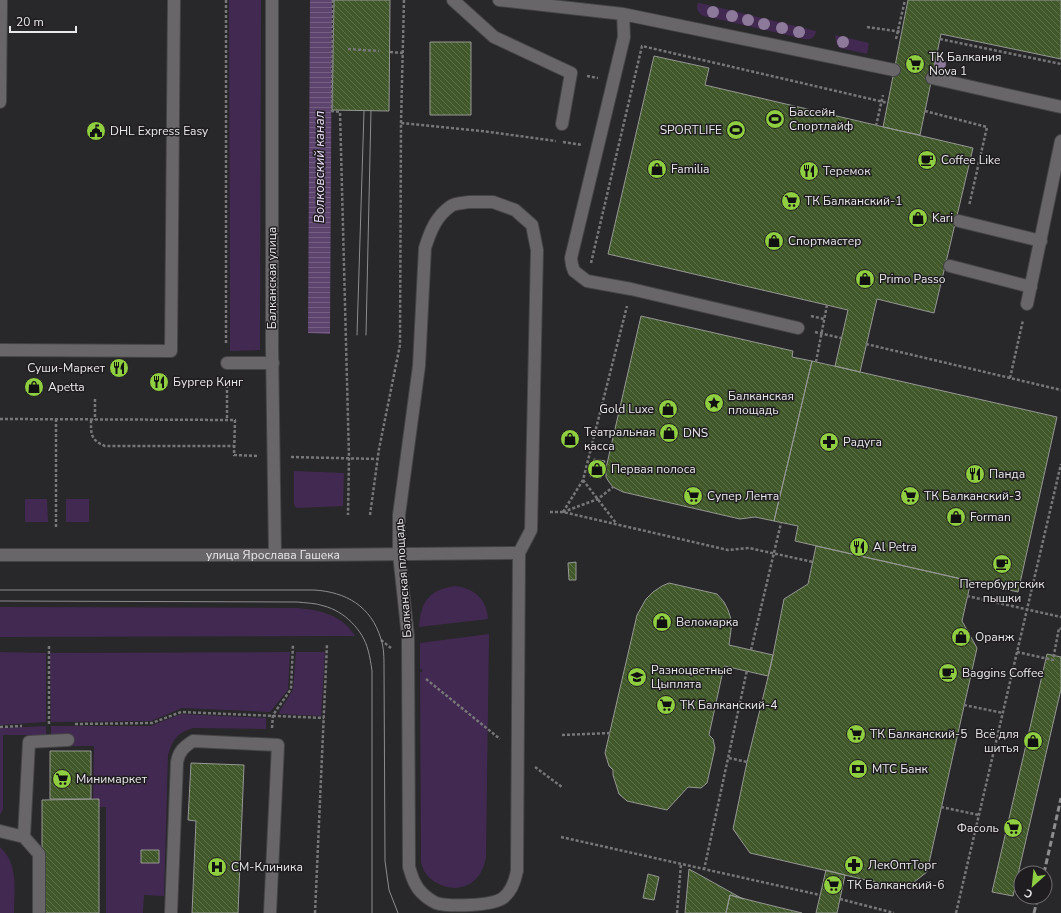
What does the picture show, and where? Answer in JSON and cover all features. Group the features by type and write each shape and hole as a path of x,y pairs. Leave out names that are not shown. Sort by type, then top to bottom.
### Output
{"street":[{"path":"0,102 1,0"},
{"path":"0,350 171,351 174,0"},
{"name":"Балканская улица","path":"272,0 275,555"},
{"path":"453,0 494,37 571,73 562,124"},
{"path":"499,0 623,14 894,70"},
{"path":"623,14 624,36 572,258 574,271 587,280 798,328"},
{"path":"932,78 1061,107"},
{"path":"1027,304 1061,141"},
{"name":"Балканская площадь","path":"469,202 493,202 515,210 532,225 537,250 531,530 519,553 517,871 515,881 510,891 503,898 492,903 460,905 436,903 423,894 414,882 409,867 408,637 399,554 399,515 419,366 425,248 431,231 438,218 452,206 469,202"},
{"path":"962,221 1041,241"},
{"path":"950,266 1031,287"},
{"path":"226,363 273,363"},
{"name":"улица Ярослава Гашека","path":"0,555 519,553"},
{"path":"24,837 28,742 68,740"},
{"path":"171,913 177,762 181,750 193,742 278,745 270,913"},
{"path":"0,831 24,837 39,854 39,913"}],"path":[{"path":"226,0 227,420"},
{"path":"333,0 332,111 340,112 349,458 348,515"},
{"path":"401,123 404,0"},
{"path":"896,39 905,0"},
{"path":"866,27 902,32"},
{"path":"940,39 1061,64"},
{"path":"587,280 642,46 888,103"},
{"path":"348,49 379,51"},
{"path":"390,52 403,53"},
{"path":"571,73 613,81"},
{"path":"876,126 884,95"},
{"path":"925,111 987,127 962,221"},
{"path":"562,512 583,480 631,289"},
{"path":"1010,378 1027,304"},
{"path":"816,362 827,305"},
{"path":"798,328 841,338"},
{"path":"866,344 1061,390"},
{"path":"95,399 95,420"},
{"path":"0,419 235,420 234,455 260,456"},
{"path":"56,420 56,527"},
{"path":"91,420 91,433 94,439 99,444 105,446 234,446"},
{"path":"286,457 378,459"},
{"path":"956,913 1061,464"},
{"path":"583,480 617,524"},
{"path":"562,512 598,499 613,487"},
{"path":"550,512 562,512 728,550 749,548 813,562"},
{"path":"751,650 781,523"},
{"path":"967,596 1061,617"},
{"path":"1017,652 1053,660 1059,628 1061,629"},
{"path":"381,640 434,686 562,787"},
{"path":"273,715 291,689 293,644"},
{"path":"315,913 327,644"},
{"path":"49,646 49,740"},
{"path":"704,870 747,670"},
{"path":"964,705 1003,713"},
{"path":"72,724 152,723 181,712 324,718"},
{"path":"48,724 56,724"},
{"path":"0,727 26,725"},
{"path":"562,735 610,733"},
{"path":"729,758 747,762"},
{"path":"941,807 979,815"},
{"path":"561,837 820,895"},
{"path":"677,913 681,864"},
{"path":"840,899 894,913"}],"shaded area":[{"path":"229,0 261,0 260,350 230,351"},
{"path":"698,3 816,31 815,35 812,38 804,39 704,16 698,11"},
{"path":"835,35 869,43 867,54 839,48"},
{"path":"294,471 344,473 343,506 296,508 294,504"},
{"path":"25,499 47,499 48,522 25,522"},
{"path":"66,499 89,499 89,522 66,522"},
{"path":"455,586 474,592 482,600 488,619 419,627 424,604 432,594"},
{"path":"0,607 297,608 322,612 337,618 350,629 355,636 0,637"},
{"path":"489,634 486,857 480,874 474,880 468,885 453,888 444,886 432,880 426,874 421,862 420,672 422,672 422,669 420,669 420,643"},
{"path":"0,652 46,653 46,722 0,725"},
{"path":"290,652 288,690 270,712 182,708 151,721 51,722 50,653"},
{"path":"296,652 325,652 321,716 280,714 279,712 293,690"},
{"path":"181,714 266,718 266,729 193,728 183,732 173,741 168,756 164,896 144,895 143,913 106,913 106,807 93,807 94,746 70,746 70,735 51,735 51,726 151,726"},
{"path":"46,726 46,735 3,735 3,809 0,815 0,728"},
{"path":"0,847 6,854 13,869 15,886 14,913 0,913"}],"water":[{"name":"Волковский канал","path":"310,0 332,0 330,334 308,333"}],"building":[{"path":"334,0 390,0 389,111 332,110"},
{"name":"ТК Балкания Nova 1","path":"908,0 1061,0 1061,59 941,34 920,135 883,127"},
{"path":"430,42 471,42 471,115 430,115"},
{"name":"ТК Балканский-1","path":"654,56 709,68 705,85 973,148 934,313 877,299 860,372 835,366 848,310 608,254"},
{"path":"641,316 793,351 792,357 812,361 774,521 755,517 740,519 623,492 613,487 609,482 606,477 606,468"},
{"name":"ТК Балканский-3","path":"812,361 1057,417 1018,592 795,541 798,526 774,521"},
{"name":"Театральная касса","path":"570,431 574,434 574,445 570,448 567,445 566,434"},
{"name":"Первая полоса","path":"594,459 605,461 601,478 590,476"},
{"name":"ТК Балканский-5","path":"816,546 971,581 962,621 977,648 927,872 905,889 750,853 733,829 747,762 771,665 784,599 808,584"},
{"path":"576,562 576,580 569,580 568,563"},
{"name":"ТК Балканский-4","path":"669,583 717,594 724,602 732,622 729,645 773,655 768,676 724,666 709,735 713,739 715,748 707,783 701,788 688,787 667,810 627,801 619,794 613,775 613,770 609,766 605,753 637,615 646,599 653,592"},
{"path":"1047,654 1061,657 1061,689 1020,865 1013,865 1013,896 992,892"},
{"path":"50,751 91,751 91,799 50,799"},
{"name":"СМ-Клиника","path":"191,763 244,765 238,913 192,913 196,821 188,820"},
{"path":"99,799 99,913 42,913 42,800"},
{"path":"141,850 159,850 159,863 141,863"},
{"path":"689,869 743,899 730,895 726,913 685,913"},
{"name":"ТК Балканский-6","path":"826,870 845,875 837,913 816,913"},
{"path":"648,874 659,877 654,900 643,898"},
{"path":"730,895 757,902 802,913 726,913"}],"tram line":[{"path":"366,335 371,110"},
{"path":"357,335 364,111"},
{"path":"0,590 314,590 337,594 356,603 371,618 377,628 383,649 385,861 389,890 398,913"},
{"path":"0,601 297,602 321,605 339,612 352,622 362,635 369,655 372,671 372,913"}],"railway":[{"path":"1046,865 1061,798"},
{"path":"1034,913 1036,905"}],"place":[{"name":"ТК Балкания Nova 1","path":"915,64"},
{"name":"Бассейн Спортлайф","path":"775,119"},
{"name":"SPORTLIFE","path":"736,130"},
{"name":"DHL Express Easy","path":"96,131"},
{"name":"Coffee Like","path":"927,160"},
{"name":"Familia","path":"657,169"},
{"name":"Теремок","path":"809,171"},
{"name":"ТК Балканский-1","path":"791,201"},
{"name":"Kari","path":"918,218"},
{"name":"Спортмастер","path":"774,241"},
{"name":"Primo Passo","path":"865,279"},
{"name":"Суши-Маркет","path":"119,368"},
{"name":"Бургер Кинг","path":"159,382"},
{"name":"Apetta","path":"34,387"},
{"name":"Балканская площадь","path":"714,403"},
{"name":"Gold Luxe","path":"668,409"},
{"name":"DNS","path":"669,433"},
{"name":"Театральная касса","path":"570,439"},
{"name":"Радуга","path":"829,442"},
{"name":"Первая полоса","path":"597,469"},
{"name":"Панда","path":"975,474"},
{"name":"Супер Лента","path":"693,496"},
{"name":"ТК Балканский-3","path":"910,496"},
{"name":"Forman","path":"956,517"},
{"name":"Al Petra","path":"859,547"},
{"name":"Петербургскик пышки","path":"1002,564"},
{"name":"Веломарка","path":"662,622"},
{"name":"Оранж","path":"961,637"},
{"name":"Baggins Coffee","path":"948,673"},
{"name":"Разноцветные Цыплята","path":"637,677"},
{"name":"ТК Балканский-4","path":"666,705"},
{"name":"ТК Балканский-5","path":"856,734"},
{"name":"Всё для шитья","path":"1033,741"},
{"name":"МТС Банк","path":"858,769"},
{"name":"Минимаркет","path":"62,779"},
{"name":"Фасоль","path":"1013,828"},
{"name":"ЛекОптТорг","path":"854,865"},
{"name":"СМ-Клиника","path":"217,867"},
{"name":"ТК Балканский-6","path":"833,885"}]}
